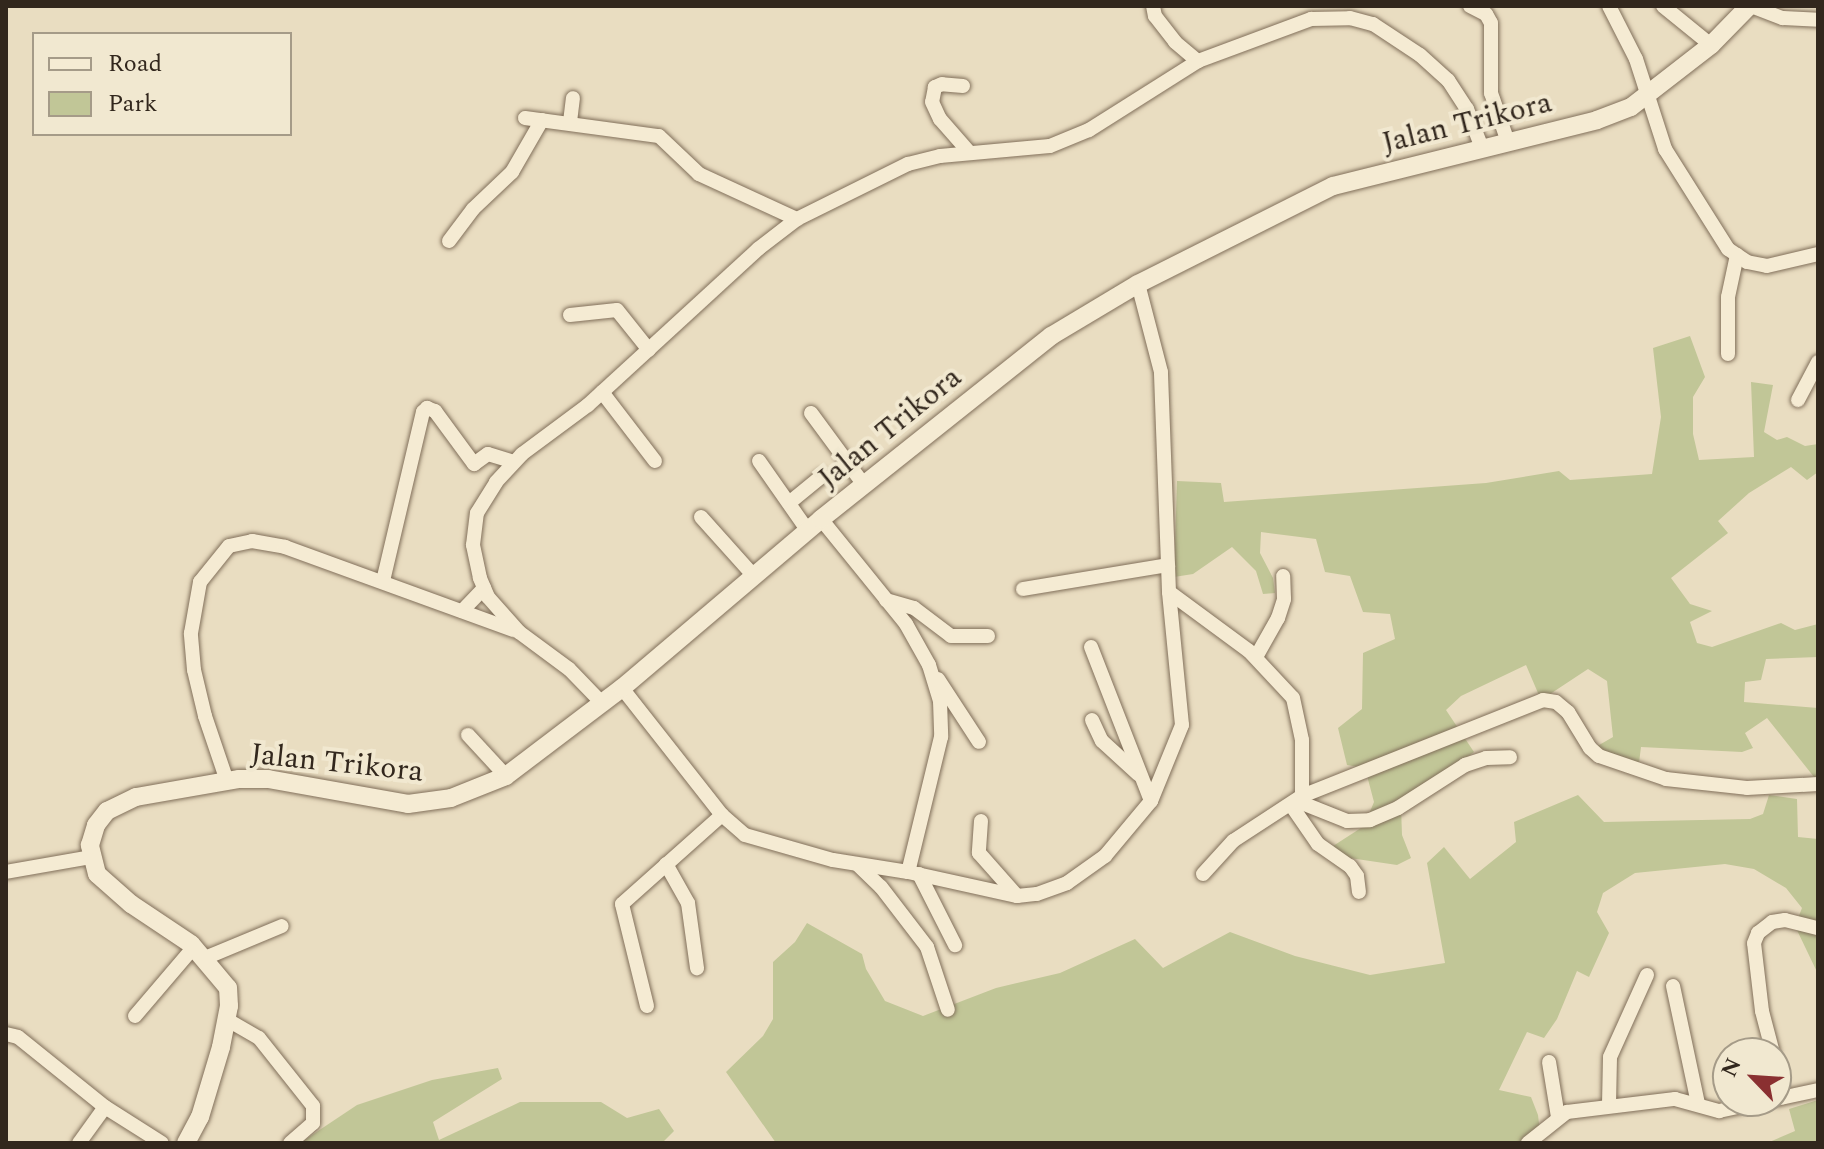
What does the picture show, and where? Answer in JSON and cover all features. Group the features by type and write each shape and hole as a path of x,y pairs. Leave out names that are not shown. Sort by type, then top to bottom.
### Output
{"street":[{"path":"1153,6 1155,16 1175,42 1198,61"},
{"path":"1470,6 1486,14 1491,23 1491,93 1508,142"},
{"path":"1609,6 1636,59 1654,123 1683,183 1728,249 1747,262 1767,266 1818,254"},
{"path":"1663,6 1711,45"},
{"path":"1750,6 1783,18 1818,20"},
{"name":"Jalan Trikora","path":"91,851 96,825 119,803 136,797 227,781 268,779 408,804 451,798 506,776 622,688 814,525 1051,336 1138,284 1333,186 1597,120 1649,97 1711,45 1750,6"},
{"path":"601,702 569,669 519,632 496,608 484,588 477,567 473,529 487,496 514,462 602,392 758,249 797,219 908,164 940,156 1050,146 1089,130 1198,61 1311,19 1350,18 1373,24 1420,55 1448,80 1467,109 1482,148"},
{"path":"963,86 942,84 935,87 932,102 940,119 970,153"},
{"path":"570,122 573,98"},
{"path":"525,118 659,136 699,174 797,219"},
{"path":"449,241 473,209 512,172 542,120"},
{"path":"1728,354 1728,297 1737,255"},
{"path":"622,688 722,815 745,835 858,865 913,873 1017,896 1037,894 1067,883 1105,856 1151,801 1182,725 1169,592 1161,372 1138,284"},
{"path":"570,315 617,310 649,350"},
{"path":"1798,400 1818,362"},
{"path":"602,392 655,461"},
{"path":"383,581 423,412 427,408 435,411 474,464 488,454 514,462"},
{"path":"811,413 864,485"},
{"path":"759,461 789,503 814,525 906,624 979,742"},
{"path":"789,503 822,476"},
{"path":"701,517 754,576"},
{"path":"227,781 205,716 194,670 191,633 194,601 209,566 229,546 252,541 285,547 519,632"},
{"path":"1023,589 1168,565"},
{"path":"1256,657 1278,618 1284,599 1283,576"},
{"path":"462,611 484,588"},
{"path":"1169,592 1256,657 1293,698 1298,714 1297,801 1318,844 1350,866 1357,876 1359,892"},
{"path":"886,600 914,608 951,636 988,636"},
{"path":"1091,647 1151,801"},
{"path":"929,665 940,701 941,737 913,873 955,945"},
{"path":"1203,874 1233,841 1297,801 1543,700 1556,702 1568,712 1590,748 1599,756 1666,779 1747,788 1818,784"},
{"path":"1092,720 1102,741 1138,774"},
{"path":"468,735 506,776"},
{"path":"1297,801 1347,821 1370,820 1398,808 1465,765 1486,758 1510,757"},
{"path":"647,1006 622,904 722,815"},
{"path":"981,821 979,853 1017,896"},
{"path":"6,872 91,851 104,883 200,953 228,988 226,1019 200,1117 186,1143"},
{"path":"666,864 688,903 697,968"},
{"path":"858,865 891,899 927,947 948,1010"},
{"path":"1769,1037 1762,1011 1754,943 1758,933 1772,922 1785,920 1818,928"},
{"path":"135,1016 200,953 282,926"},
{"path":"1609,1105 1610,1057 1647,975"},
{"path":"1673,986 1698,1104"},
{"path":"226,1019 259,1038 313,1106 313,1123 290,1143"},
{"path":"6,1034 18,1037 105,1107 162,1143"},
{"path":"1549,1062 1558,1117"},
{"path":"1792,1095 1818,1090"},
{"path":"1528,1143 1567,1112 1675,1099 1712,1109"},
{"path":"79,1143 105,1107"}],"green space":[{"path":"1690,336 1705,377 1693,397 1693,434 1699,460 1754,457 1751,382 1773,385 1764,432 1777,440 1787,437 1805,446 1818,444 1818,472 1807,480 1791,467 1749,493 1718,521 1728,533 1671,578 1690,604 1712,611 1690,622 1697,643 1712,647 1781,623 1795,630 1818,624 1818,657 1766,659 1761,680 1745,682 1744,702 1818,708 1818,782 1767,718 1745,733 1753,748 1742,752 1641,747 1638,771 1587,752 1613,737 1607,681 1588,669 1541,700 1526,665 1461,696 1446,710 1474,752 1401,807 1402,835 1411,858 1397,865 1350,858 1330,848 1364,826 1374,802 1365,768 1347,765 1338,728 1362,709 1363,653 1395,639 1390,614 1363,612 1350,576 1325,572 1316,539 1261,532 1260,553 1273,578 1275,593 1263,594 1256,571 1232,547 1193,574 1174,577 1177,481 1221,483 1224,502 1486,483 1559,471 1570,480 1652,474 1661,417 1653,348"},
{"path":"1578,795 1604,822 1750,819 1763,814 1769,795 1797,799 1798,837 1818,839 1818,974 1795,926 1802,908 1786,888 1754,869 1725,864 1635,873 1603,893 1597,912 1609,933 1589,977 1577,971 1557,1019 1544,1038 1527,1032 1499,1090 1531,1097 1540,1132 1533,1143 776,1143 726,1072 763,1036 773,1019 773,962 795,942 807,923 862,954 866,969 885,1001 923,1016 996,988 1060,973 1135,939 1163,968 1230,932 1295,956 1370,975 1445,963 1427,863 1444,847 1470,879 1516,842 1514,822"},
{"path":"498,1068 502,1079 433,1122 439,1140 520,1102 601,1102 627,1118 659,1109 674,1131 662,1143 300,1143 357,1105 432,1080"},
{"path":"1818,1100 1818,1143 1767,1143 1795,1131 1792,1108"}]}
